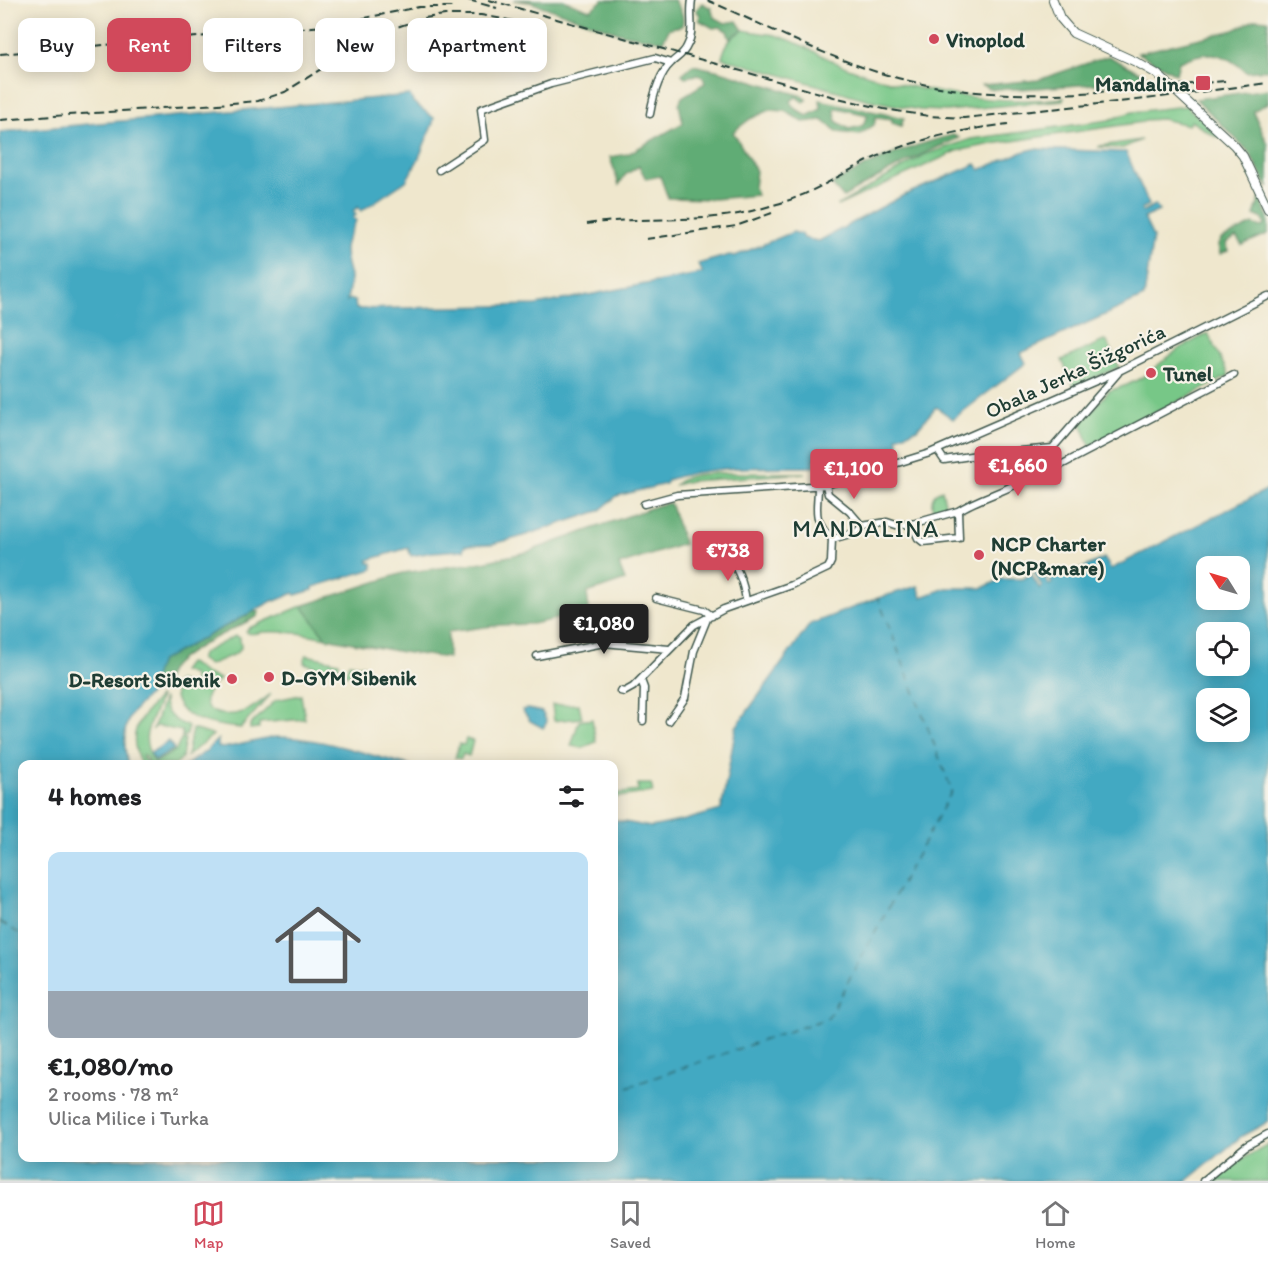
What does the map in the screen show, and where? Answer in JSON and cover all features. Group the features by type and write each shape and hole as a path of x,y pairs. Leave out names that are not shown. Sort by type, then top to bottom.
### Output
{"street":[{"path":"650,114 653,96 671,63 688,46 691,34 692,0"},
{"path":"1053,0 1060,18 1073,33 1157,74 1234,145 1243,156 1268,209"},
{"path":"439,170 485,140 481,109 561,81 655,58 671,63"},
{"name":"Obala Jerka Šižgorića","path":"644,504 677,495 826,484 870,473 938,451 1120,370 1268,296"},
{"path":"1034,474 1043,459 1120,370"},
{"path":"832,539 856,532 862,526 887,522 896,525 912,524 958,511 1034,474 1061,465 1234,375"},
{"path":"938,451 944,460 1053,448"},
{"path":"826,484 828,494 850,512 862,526"},
{"path":"620,691 624,692 633,687 694,625 724,609 792,585 828,568 831,562 832,539 819,524 817,518 818,485"},
{"path":"912,524 918,538 923,542 955,540 959,538 958,511"},
{"path":"722,553 727,556 744,585 746,601"},
{"path":"656,598 704,610 709,617"},
{"path":"669,721 685,698 694,651 709,617"},
{"path":"537,656 604,643 669,649"},
{"path":"640,680 644,688 643,721"},
{"path":"1203,1181 1246,1146 1268,1134"}],"green space":[{"path":"514,0 563,0 590,10 603,0 674,0 681,12 683,22 682,26 670,28 663,41 623,34 530,2"},
{"path":"702,3 711,8 714,17 725,23 737,21 743,30 730,40 727,31 720,27 713,28 699,20 700,15 696,10"},
{"path":"1256,19 1268,20 1268,70 1246,72 1223,56 1207,54 1179,62 1176,74 1138,53 1234,30"},
{"path":"743,30 785,38 851,69 929,90 1012,100 1064,98 1063,100 946,111 920,110 869,100 722,58 729,42"},
{"path":"1108,56 1153,79 1020,89 990,89 982,85 1038,80"},
{"path":"693,65 803,96 807,100 803,102 796,97 791,101 793,107 807,116 821,109 820,100 904,118 901,126 892,123 892,119 876,117 874,125 859,135 838,132 822,120 803,122 785,111 770,110 750,119 733,132 756,171 754,188 757,195 714,199 668,198 660,176 646,179 639,166 625,175 619,185 610,157 628,154 683,123 679,104 682,97 705,83 703,77 697,75 685,77 682,74","holes":["837,108 868,115 862,126 849,129 836,121 835,110"]},
{"path":"1268,89 1268,103 1253,111 1268,145 1268,188 1249,152 1196,99"},
{"path":"1186,106 1218,134 1216,137 1191,121 1188,125 1162,119 992,144 957,151 837,206 924,155 971,139 1109,120 1132,112"},
{"path":"953,135 959,138 900,165 843,197 832,185 890,155"},
{"path":"1141,140 1123,148 1099,147 1100,146"},
{"path":"1260,198 1268,218 1268,234 1242,245 1236,237 1226,243 1228,251 1220,254 1218,245 1221,239 1253,224 1262,227 1265,225 1263,219 1254,215"},
{"path":"1208,333 1229,376 1090,446 1081,423 1109,391 1141,378 1179,349"},
{"path":"1106,340 1119,367 1074,387 1062,360"},
{"path":"896,452 897,455 831,473 830,471 835,467"},
{"path":"726,473 805,473 690,481 675,485 692,476"},
{"path":"942,490 946,507 935,510 932,507 932,498"},
{"path":"670,503 684,544 619,565 625,580 587,593 589,612 532,624 500,625 448,632 448,658 326,638 302,606 403,573 483,562 527,552"},
{"path":"302,606 326,638 288,632 251,634 246,631 249,628"},
{"path":"253,612 259,612 258,616 204,644 175,664 158,692 154,680 160,661"},
{"path":"235,636 240,638 241,648 235,654 209,665 200,659 203,653"},
{"path":"306,655 339,662 338,670 323,669 304,663"},
{"path":"188,663 220,679 206,696 209,709 215,712 232,714 243,712 271,694 241,728 196,719 179,705 175,695 176,683 179,681 186,684 195,683 193,675 182,671"},
{"path":"349,663 366,666 366,676 345,674"},
{"path":"301,695 305,719 259,723 259,728 250,729 250,725 276,700"},
{"path":"160,696 146,736 149,753 153,760 147,760 144,754 142,756 145,760 139,760 135,744 137,728"},
{"path":"164,698 164,703 171,716 188,726 187,735 182,737 182,731 157,726 153,729"},
{"path":"579,704 582,718 554,721 552,705"},
{"path":"592,719 596,742 582,748 571,746 579,721"},
{"path":"192,729 213,735 187,756"},
{"path":"182,738 185,739 180,760 160,760 176,750"},
{"path":"466,739 473,741 469,756 463,754 461,759 455,758 459,744 464,745"},
{"path":"638,784 651,784 653,792 618,797 618,794 638,791"},
{"path":"1268,1144 1268,1181 1214,1181 1242,1159"}],"water":[{"path":"410,95 413,102 434,118 433,123 418,160 406,181 361,211 358,207 353,211 356,221 347,240 345,257 350,275 347,301 349,299 355,301 356,309 536,305 703,273 698,264 729,255 735,256 793,232 801,234 803,238 819,241 902,196 976,164 980,170 1034,149 1126,152 1149,205 1141,209 1142,212 1155,205 1159,211 1144,218 1153,237 1144,297 1021,353 1026,363 953,419 936,407 917,429 897,437 899,445 823,466 819,458 815,458 815,467 703,471 667,480 666,484 617,496 599,511 517,538 492,544 465,545 464,550 411,556 408,548 368,560 372,563 373,569 313,587 313,590 295,595 294,593 274,600 160,661 154,677 156,688 132,714 125,730 127,760 18,760 18,1162 618,1162 618,821 651,827 721,810 736,727 810,624 878,598 918,586 922,597 946,588 982,588 1002,579 1022,579 1031,574 1040,589 1042,587 1034,572 1040,569 1049,585 1052,583 1048,576 1068,575 1104,558 1111,569 1268,489 1268,1122 1242,1136 1187,1181 0,1181 0,132"},
{"path":"522,710 542,712 547,722 543,728 530,721"},
{"path":"275,737 293,738 327,743 392,760 193,760 218,739 218,747 223,748"},
{"path":"169,741 174,749 157,760 150,753"}],"ferry route":[{"path":"618,1086 627,1087 828,1018 952,791 878,598"},
{"path":"0,922 18,933"}],"railway":[{"path":"468,0 497,8"},
{"path":"489,0 834,97 884,109 929,116 964,118 1146,99 1268,83"},
{"path":"707,0 861,67 914,82 953,89 992,93 1070,94 1226,81"},
{"path":"0,54 325,26 419,7 453,7"},
{"path":"424,18 445,15 481,15 497,18"},
{"path":"0,120 258,101 285,92 346,53 391,29 407,24"},
{"path":"587,224 707,218 751,211 801,195 872,159 905,146 956,132 1008,124"},
{"path":"646,239 736,226 772,213"}],"place":[{"name":"Vinoplod","path":"934,39"},
{"name":"Mandalina","path":"1203,83"},
{"name":"Tunel","path":"1151,373"},
{"name":"NCP Charter (NCP&mare)","path":"979,555"},
{"name":"D-GYM Sibenik","path":"269,677"},
{"name":"D-Resort Sibenik","path":"232,679"}],"district":[{"name":"MANDALINA","path":"866,528"}]}
